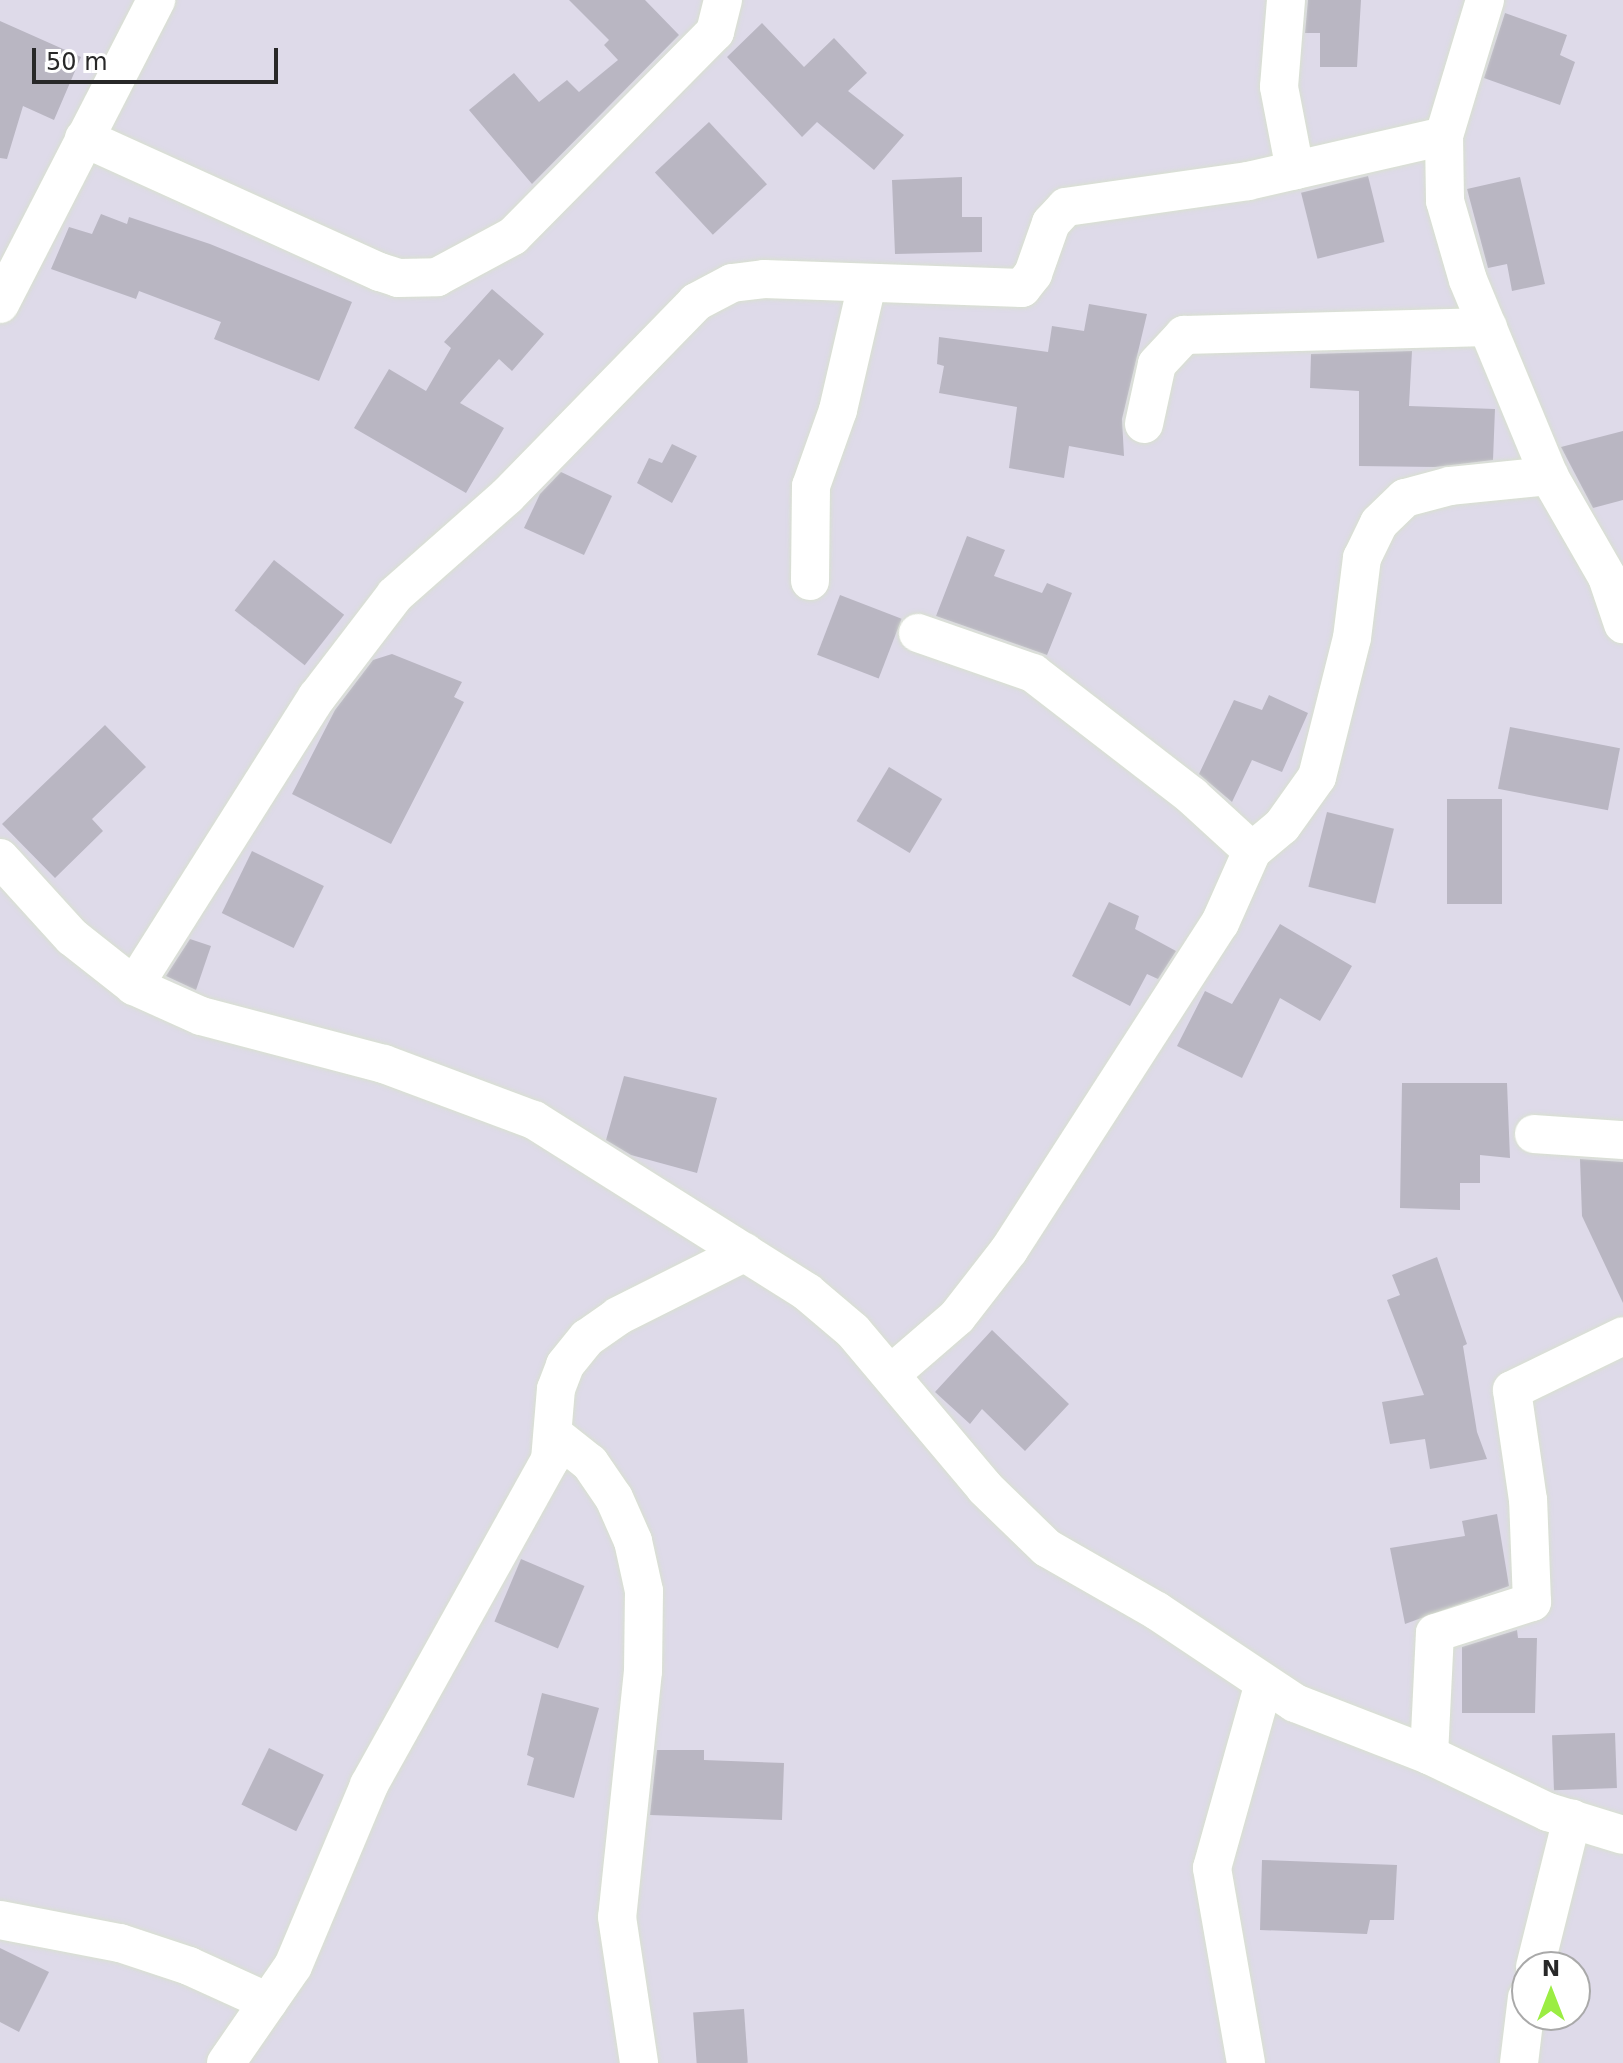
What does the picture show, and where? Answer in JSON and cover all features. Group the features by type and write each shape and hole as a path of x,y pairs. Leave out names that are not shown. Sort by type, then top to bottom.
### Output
{"street":[{"path":"0,304 156,0"},
{"path":"84,138 380,272 398,278 437,277 513,236 715,32 723,0"},
{"path":"1286,0 1279,87 1295,170"},
{"path":"1485,0 1444,136 1445,201 1488,327 1549,476 1607,577 1623,624"},
{"path":"134,986 317,697 395,595 507,496 696,302 732,283 764,279 1022,288 1033,274 1051,223 1066,207 1295,170 1444,136"},
{"path":"810,581 811,486 838,410 867,284"},
{"path":"1144,424 1157,364 1184,335 1488,327"},
{"path":"891,1374 957,1317 1009,1250 1220,923 1252,851 1282,826 1317,777 1352,638 1362,558 1379,523 1405,498 1549,476"},
{"path":"918,633 1033,673 1192,796 1252,851"},
{"path":"0,858 72,937 134,986 201,1016 384,1064 534,1120 745,1252 819,1302 891,1374 985,1488 1047,1548 1157,1611 1295,1703 1429,1755 1572,1819 1623,1835"},
{"path":"1534,1134 1623,1140"},
{"path":"226,2063 268,2002 312,1926 369,1785 536,1488 556,1436 556,1389 565,1365 587,1338 618,1316 745,1252"},
{"path":"1429,1755 1435,1633 1532,1602 1528,1500 1512,1390 1623,1336"},
{"path":"556,1436 590,1463 614,1498 633,1541 644,1591 643,1671 617,1917 639,2063"},
{"path":"1246,2063 1212,1868 1264,1683"},
{"path":"1539,1951 1572,1819"},
{"path":"0,1920 120,1943 189,1966 268,2002"},
{"path":"1519,2063 1523,2031"}],"building":[{"path":"569,0 645,0 679,35 532,184 469,110 514,73 539,102 567,80 579,92 618,60 604,45 609,40"},
{"path":"1308,0 1361,0 1357,67 1320,67 1320,33 1305,33"},
{"path":"1505,13 1567,35 1560,55 1575,62 1560,105 1484,78"},
{"path":"0,21 81,57 54,120 23,106 7,159 0,158"},
{"path":"762,23 804,67 834,38 867,73 848,91 904,135 874,170 817,122 802,137 727,57"},
{"path":"709,122 767,184 713,235 655,172"},
{"path":"1368,176 1384,242 1318,259 1301,193"},
{"path":"962,177 962,217 982,217 982,252 895,254 892,180"},
{"path":"1520,177 1545,284 1512,291 1507,264 1488,268 1467,189"},
{"path":"101,214 127,224 129,217 210,244 352,302 319,381 214,339 221,322 139,291 136,299 51,269 69,227 92,234"},
{"path":"492,289 544,334 512,371 499,359 460,403 504,428 466,493 354,428 389,369 426,391 451,348 444,342"},
{"path":"1089,304 1147,314 1122,419 1124,456 1069,446 1064,478 1009,468 1017,407 939,393 944,366 937,364 939,337 1048,352 1052,326 1084,331"},
{"path":"1412,351 1409,406 1495,409 1493,460 1435,467 1359,466 1359,391 1310,388 1311,354"},
{"path":"1623,431 1623,500 1593,508 1561,447"},
{"path":"672,444 697,456 672,503 637,483 649,458 662,463"},
{"path":"561,472 612,496 584,555 524,528 540,494"},
{"path":"967,536 1005,550 994,576 1042,593 1047,583 1072,593 1047,655 936,616"},
{"path":"274,560 344,615 305,665 235,610"},
{"path":"840,595 902,619 879,678 817,655"},
{"path":"392,654 462,682 454,697 464,702 391,844 292,794 335,710 373,660"},
{"path":"1269,695 1308,713 1282,772 1252,760 1232,802 1199,774 1234,700 1262,710"},
{"path":"105,725 146,767 92,819 103,831 55,878 2,824"},
{"path":"1510,727 1620,748 1608,810 1498,789"},
{"path":"889,767 942,799 910,853 857,821"},
{"path":"1447,799 1502,799 1502,904 1447,904"},
{"path":"1327,812 1394,829 1375,903 1308,887"},
{"path":"252,851 324,886 294,948 222,913"},
{"path":"1109,902 1139,916 1135,929 1176,951 1158,979 1147,974 1130,1006 1072,976"},
{"path":"1280,924 1352,966 1320,1021 1280,998 1242,1078 1177,1046 1205,991 1232,1004"},
{"path":"190,939 211,946 196,990 166,976"},
{"path":"624,1076 717,1098 697,1173 631,1155 606,1140"},
{"path":"1402,1083 1507,1083 1510,1158 1480,1155 1480,1183 1460,1183 1460,1210 1400,1208"},
{"path":"1580,1159 1623,1162 1623,1303 1582,1216"},
{"path":"1437,1257 1467,1344 1463,1346 1477,1432 1487,1459 1430,1469 1425,1439 1390,1444 1382,1402 1424,1395 1387,1300 1400,1295 1392,1275"},
{"path":"992,1330 1069,1404 1025,1451 982,1409 970,1424 935,1392"},
{"path":"1497,1514 1509,1586 1405,1624 1390,1548 1465,1536 1462,1521"},
{"path":"521,1559 585,1586 558,1649 494,1622"},
{"path":"1517,1630 1518,1638 1537,1638 1535,1713 1462,1713 1462,1647"},
{"path":"542,1693 599,1708 574,1798 527,1785 534,1758 527,1755"},
{"path":"1615,1733 1617,1788 1554,1790 1552,1735"},
{"path":"269,1748 324,1775 296,1831 241,1805"},
{"path":"657,1750 704,1750 704,1760 784,1763 782,1820 650,1815"},
{"path":"1262,1860 1397,1865 1394,1920 1370,1920 1367,1934 1260,1930"},
{"path":"0,1948 49,1972 19,2032 0,2022"},
{"path":"744,2009 748,2063 697,2063 693,2013"}]}
